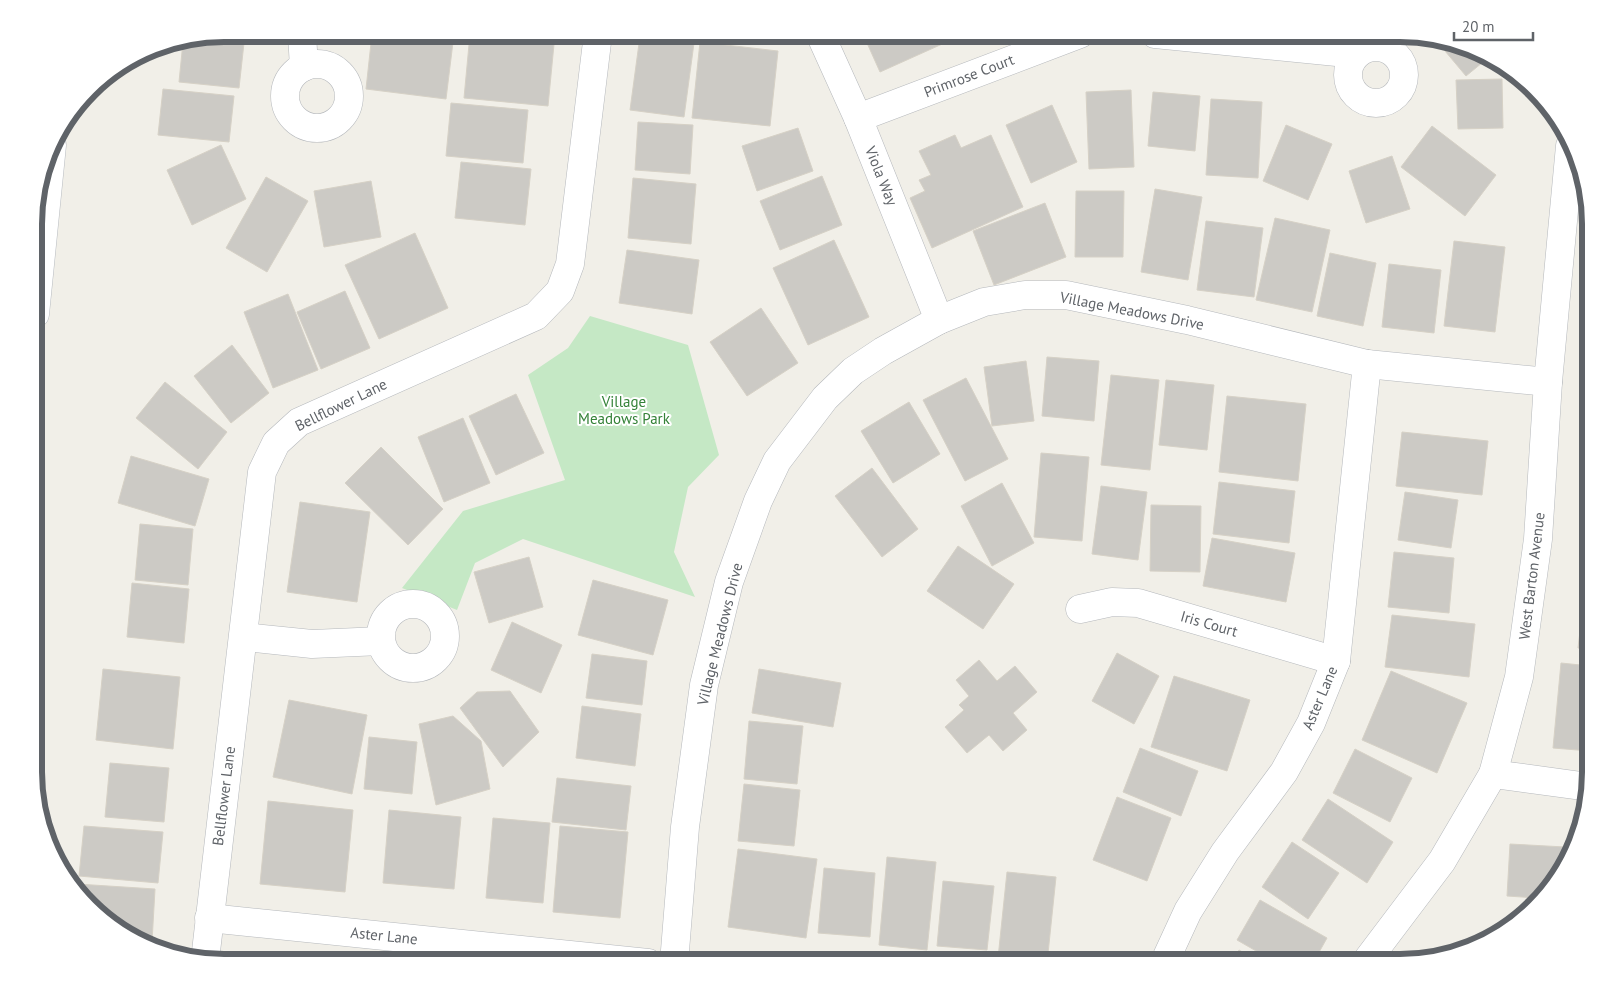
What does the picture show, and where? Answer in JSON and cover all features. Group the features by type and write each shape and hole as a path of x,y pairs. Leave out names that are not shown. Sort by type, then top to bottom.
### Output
{"street":[{"path":"302,42 304,67"},
{"name":"Bellflower Lane","path":"206,953 262,472 276,443 300,422 536,316 560,291 570,264 597,42"},
{"name":"Viola Way","path":"824,42 858,118 938,320"},
{"name":"Primrose Court","path":"858,118 1059,42"},
{"path":"1235,42 1356,54"},
{"name":"West Barton Avenue","path":"1371,955 1442,861 1493,774 1519,677 1538,539 1548,382 1569,158"},
{"path":"42,245 49,179"},
{"name":"Village Meadows Drive","path":"675,955 685,827 704,685 729,582 758,501 777,461 825,398 853,371 882,351 938,320 984,302 1025,295 1066,295 1178,318 1367,364 1548,382"},
{"name":"Aster Lane","path":"1168,955 1188,911 1224,852 1284,772 1311,723 1336,662 1367,364"},
{"name":"Iris Court","path":"1080,609 1112,602 1138,603 1336,662"},
{"path":"244,636 312,644 381,640"},
{"path":"1493,774 1581,786"},
{"name":"Aster Lane","path":"209,918 570,955"}],"green space":[{"name":"Village Meadows Park","path":"590,316 688,345 719,455 688,487 674,552 695,597 523,539 475,563 457,610 402,588 463,511 565,480 528,375 568,348"}],"building":[{"path":"244,42 239,88 179,82 182,48 201,44"},
{"path":"371,42 453,42 446,99 366,89"},
{"path":"469,42 554,42 548,106 464,98"},
{"path":"639,42 694,43 684,117 630,110"},
{"path":"700,42 778,51 770,126 692,118"},
{"path":"867,42 947,42 880,72"},
{"path":"1443,48 1458,52 1482,62 1466,76"},
{"path":"1502,79 1503,128 1458,129 1456,80"},
{"path":"163,89 234,96 229,142 158,135"},
{"path":"1131,90 1134,167 1089,169 1086,92"},
{"path":"1153,92 1200,96 1195,151 1148,146"},
{"path":"1211,99 1262,102 1258,178 1206,175"},
{"path":"451,103 528,110 523,163 446,156"},
{"path":"1052,105 1077,162 1031,183 1006,125"},
{"path":"638,122 693,125 690,174 635,170"},
{"path":"1286,125 1332,144 1308,200 1263,181"},
{"path":"1432,126 1496,175 1465,216 1401,167"},
{"path":"798,128 813,171 757,191 742,146"},
{"path":"955,135 961,148 991,135 1023,207 932,248 910,198 925,191 919,180 931,175 919,151"},
{"path":"221,145 246,199 192,225 167,170"},
{"path":"1392,156 1410,209 1366,223 1349,171"},
{"path":"461,162 531,169 525,225 455,218"},
{"path":"822,176 842,225 780,250 760,201"},
{"path":"266,177 308,201 267,272 226,248"},
{"path":"633,178 696,184 691,244 628,238"},
{"path":"371,181 381,237 324,247 314,191"},
{"path":"1155,189 1202,197 1188,280 1141,272"},
{"path":"1076,191 1124,191 1123,257 1075,257"},
{"path":"1045,203 1066,257 994,285 973,231"},
{"path":"1275,218 1330,230 1312,312 1256,300"},
{"path":"1206,221 1263,228 1254,297 1197,290"},
{"path":"415,233 448,308 379,339 345,265"},
{"path":"834,240 869,317 808,345 773,268"},
{"path":"1454,241 1505,247 1495,332 1444,326"},
{"path":"627,250 699,260 692,314 619,303"},
{"path":"1330,253 1376,263 1363,326 1317,316"},
{"path":"1389,264 1441,270 1434,333 1382,327"},
{"path":"345,291 370,348 321,369 297,312"},
{"path":"288,294 318,370 273,388 244,312"},
{"path":"761,308 798,363 747,396 710,342"},
{"path":"232,345 269,393 231,423 194,376"},
{"path":"1047,357 1099,361 1094,421 1042,416"},
{"path":"1026,361 1034,421 992,426 984,367"},
{"path":"1111,375 1159,380 1150,470 1101,465"},
{"path":"966,378 1008,459 965,481 923,400"},
{"path":"1166,380 1214,385 1207,450 1159,445"},
{"path":"165,382 227,432 198,469 136,418"},
{"path":"516,394 544,453 496,475 469,416"},
{"path":"1227,396 1306,404 1298,481 1219,472"},
{"path":"909,402 940,454 893,483 861,431"},
{"path":"463,418 490,483 444,502 418,437"},
{"path":"1402,432 1488,441 1482,495 1396,486"},
{"path":"381,447 443,509 408,545 345,483"},
{"path":"1041,453 1089,457 1082,541 1034,537"},
{"path":"131,456 209,479 195,526 118,503"},
{"path":"872,468 918,529 882,557 835,496"},
{"path":"1219,482 1295,491 1289,543 1213,534"},
{"path":"1002,483 1034,543 992,566 961,506"},
{"path":"1101,486 1147,492 1138,560 1092,554"},
{"path":"1405,492 1458,500 1451,548 1398,540"},
{"path":"300,502 370,512 357,602 287,592"},
{"path":"1151,505 1201,506 1200,572 1150,571"},
{"path":"140,524 193,529 188,585 135,580"},
{"path":"1212,538 1295,553 1286,602 1203,586"},
{"path":"958,546 1014,584 983,629 927,591"},
{"path":"1394,552 1454,558 1449,613 1388,607"},
{"path":"529,557 543,607 489,623 474,572"},
{"path":"593,580 668,600 653,655 578,635"},
{"path":"132,583 189,589 184,643 127,637"},
{"path":"1582,614 1582,648 1578,648"},
{"path":"1392,615 1475,624 1469,677 1385,667"},
{"path":"512,622 562,645 541,693 491,670"},
{"path":"1117,653 1159,676 1134,724 1092,701"},
{"path":"592,654 647,661 642,705 586,698"},
{"path":"979,660 997,681 1015,666 1037,692 1013,713 1027,730 1003,751 989,735 967,753 945,727 964,710 959,705 969,696 956,680"},
{"path":"1561,663 1582,665 1582,750 1553,748"},
{"path":"103,669 180,677 173,749 96,740"},
{"path":"759,669 841,683 833,727 752,713"},
{"path":"1391,671 1467,703 1437,773 1362,740"},
{"path":"1174,676 1250,700 1227,771 1151,747"},
{"path":"510,691 539,732 503,767 460,708 477,692"},
{"path":"289,700 367,715 352,794 273,777"},
{"path":"582,706 641,714 635,766 576,758"},
{"path":"453,716 481,741 490,789 436,805 419,724"},
{"path":"749,721 803,726 797,784 744,779"},
{"path":"369,737 417,742 412,794 364,789"},
{"path":"1140,748 1198,771 1181,816 1123,792"},
{"path":"1355,749 1412,778 1390,822 1333,793"},
{"path":"110,763 169,768 164,822 105,817"},
{"path":"557,778 631,786 626,830 552,822"},
{"path":"744,784 800,790 794,846 738,841"},
{"path":"1117,797 1171,818 1147,881 1093,860"},
{"path":"1328,799 1393,842 1367,883 1302,840"},
{"path":"268,801 353,810 345,892 260,884"},
{"path":"389,810 461,817 454,889 383,883"},
{"path":"493,818 550,823 543,903 486,898"},
{"path":"84,826 163,832 158,883 79,876"},
{"path":"560,826 628,832 620,918 553,912"},
{"path":"1292,842 1339,873 1308,919 1262,887"},
{"path":"1510,844 1565,847 1551,873 1531,898 1507,896"},
{"path":"738,849 817,859 806,938 728,927"},
{"path":"887,857 936,862 927,950 879,945"},
{"path":"824,868 875,873 870,937 818,933"},
{"path":"1007,872 1056,877 1048,955 998,955"},
{"path":"943,881 994,886 987,950 937,946"},
{"path":"81,884 155,889 152,940 114,917"},
{"path":"1260,900 1327,938 1317,955 1263,955 1237,940"},
{"path":"1239,950 1248,955 1236,955"}]}
